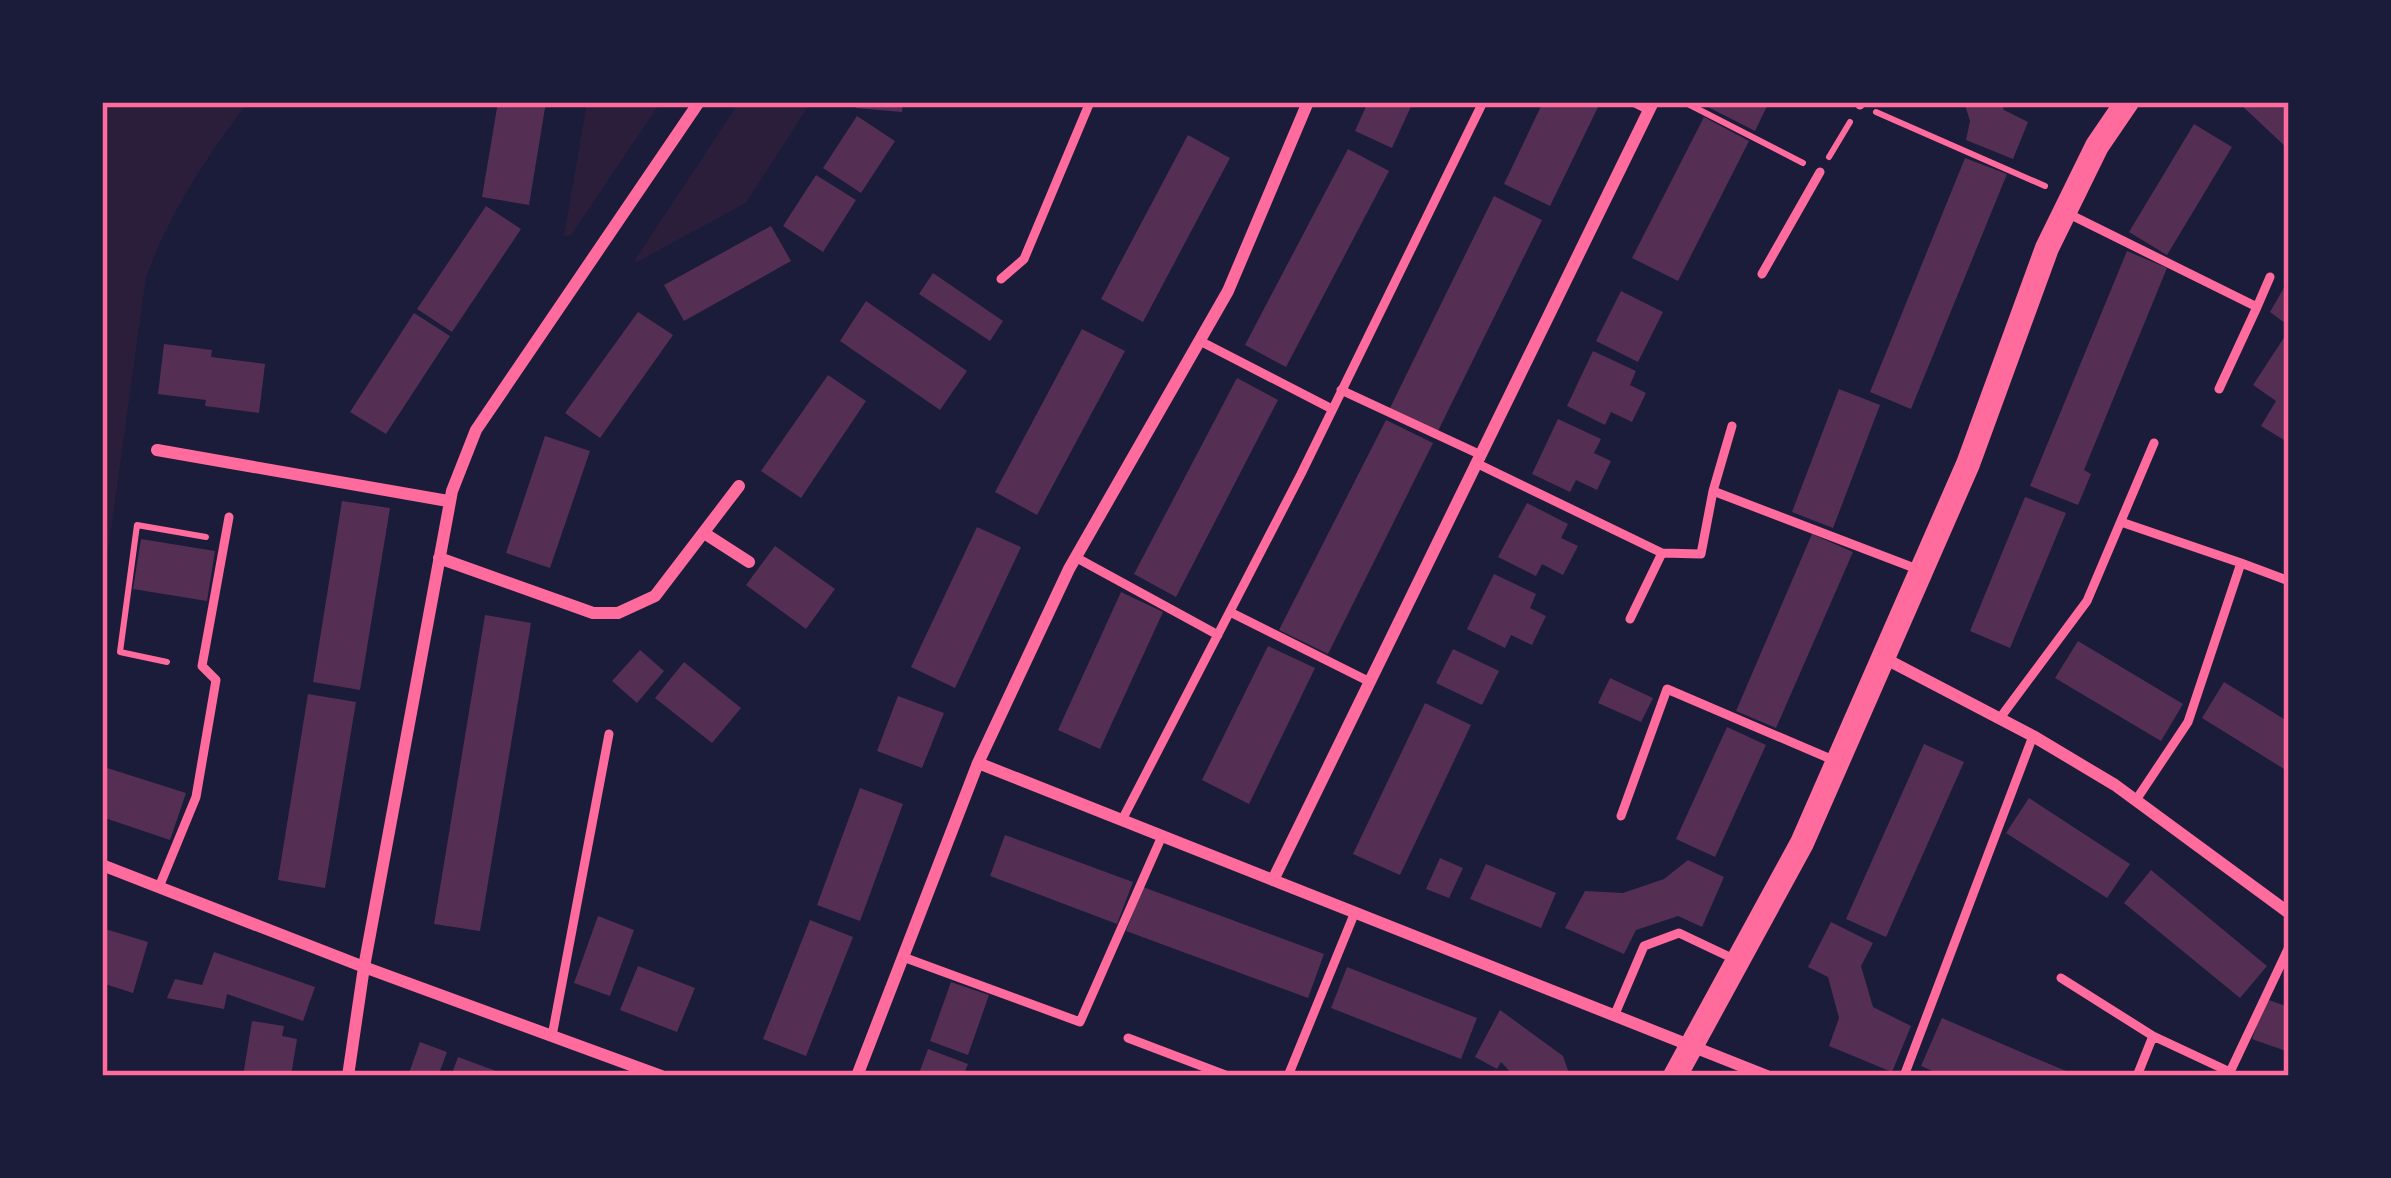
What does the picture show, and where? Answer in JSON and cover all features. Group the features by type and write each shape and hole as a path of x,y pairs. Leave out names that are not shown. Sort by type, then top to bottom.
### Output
{"main road":[{"path":"1675,1076 1802,843 1968,464 2047,248 2097,146 2127,102"}],"street":[{"path":"348,1076 448,501 476,430 699,102"},
{"path":"857,1076 978,763 1077,558 1228,291 1308,102"},
{"path":"1273,880 1651,106"},
{"path":"157,451 448,501"},
{"path":"439,558 593,613 618,613 655,596 739,486"},
{"path":"704,533 749,562"},
{"path":"1884,658 2033,736 2136,800 2289,914"},
{"path":"978,763 1767,1076"},
{"path":"102,865 661,1076"}],"lane":[{"path":"1001,279 1024,260 1090,102"},
{"path":"1122,820 1483,102"},
{"path":"1633,102 1651,106"},
{"path":"1762,274 1820,172"},
{"path":"2068,204 2257,307"},
{"path":"2219,389 2270,277"},
{"path":"1200,341 1332,409"},
{"path":"1341,390 1662,553 1701,554 1732,426"},
{"path":"2000,718 2087,602 2154,443"},
{"path":"1713,491 1922,571"},
{"path":"159,887 196,796 216,680 202,666 229,517"},
{"path":"2121,522 2289,581"},
{"path":"1630,619 1662,553"},
{"path":"1077,558 1218,635"},
{"path":"2136,800 2188,722 2241,563"},
{"path":"1230,612 1370,682"},
{"path":"1622,816 1666,689 1838,762"},
{"path":"552,1036 609,734"},
{"path":"1904,1076 2033,736"},
{"path":"903,957 1080,1022 1162,836"},
{"path":"1288,1076 1355,912"},
{"path":"1615,1014 1644,946 1679,933 1738,961"},
{"path":"2061,977 2153,1036 2233,1074 2289,947"},
{"path":"2137,1076 2153,1036"},
{"path":"1128,1038 1228,1076"}],"path":[{"path":"1684,102 1820,172 1861,104 2068,204"},
{"path":"167,662 120,652 137,525 216,539"}],"shaded area":[{"path":"102,102 248,102 190,186 146,277 102,595"},
{"path":"587,102 661,102 571,235 564,236"},
{"path":"739,102 811,102 746,203 637,262 635,260"}],"building":[{"path":"498,102 546,102 529,205 482,197"},
{"path":"856,102 903,102 902,112 856,108"},
{"path":"1368,102 1413,102 1392,148 1355,131"},
{"path":"1543,102 1599,105 1550,206 1504,184"},
{"path":"1710,102 1769,102 1755,131 1708,107"},
{"path":"1964,102 2001,102 2004,110 2028,122 2013,159 1966,140 1970,121"},
{"path":"2238,102 2289,102 2289,150"},
{"path":"857,116 895,141 861,193 823,168"},
{"path":"1704,117 1749,141 1678,281 1632,258"},
{"path":"2194,124 2232,147 2167,255 2129,232"},
{"path":"1188,135 1230,158 1143,322 1101,299"},
{"path":"1348,149 1389,171 1286,367 1245,345"},
{"path":"1965,158 2007,174 1911,409 1870,392"},
{"path":"816,175 856,200 823,252 783,226"},
{"path":"1494,196 1542,220 1438,431 1390,408"},
{"path":"486,206 521,229 452,332 417,309"},
{"path":"771,226 791,261 684,321 664,285"},
{"path":"2127,251 2167,268 2084,470 2091,474 2078,505 2030,486"},
{"path":"933,273 1003,321 990,341 919,294"},
{"path":"2289,279 2289,326 2270,312"},
{"path":"1621,291 1663,312 1638,362 1596,341"},
{"path":"866,301 967,371 940,410 840,341"},
{"path":"638,312 673,335 600,438 565,413"},
{"path":"414,313 450,336 386,434 350,412"},
{"path":"1082,329 1125,351 1037,515 995,492"},
{"path":"2289,330 2289,443 2261,426 2276,401 2253,385"},
{"path":"164,344 212,350 211,357 265,364 259,413 158,394"},
{"path":"1593,351 1636,371 1630,385 1646,393 1632,422 1611,412 1605,425 1567,406"},
{"path":"828,375 866,401 801,498 761,471"},
{"path":"1237,378 1278,400 1176,597 1134,574"},
{"path":"1839,389 1880,405 1833,528 1792,512"},
{"path":"1558,419 1601,439 1594,453 1611,461 1597,490 1576,480 1570,492 1532,474"},
{"path":"1386,420 1433,443 1328,654 1279,630"},
{"path":"545,436 590,451 550,568 506,553"},
{"path":"2025,497 2066,513 2010,648 1970,631"},
{"path":"342,501 390,508 360,690 313,682"},
{"path":"1527,503 1568,524 1561,538 1578,546 1563,575 1542,564 1536,576 1498,557"},
{"path":"977,527 1021,547 955,688 911,667"},
{"path":"1812,534 1853,552 1776,728 1736,711"},
{"path":"141,539 215,551 207,601 133,589"},
{"path":"775,546 835,589 806,629 746,585"},
{"path":"1494,574 1536,594 1530,608 1546,616 1532,645 1511,635 1505,648 1467,629"},
{"path":"1121,592 1163,612 1100,749 1058,730"},
{"path":"485,615 531,623 480,931 434,924"},
{"path":"2078,641 2183,704 2161,741 2055,678"},
{"path":"1268,646 1315,668 1249,804 1202,780"},
{"path":"1453,649 1499,671 1482,705 1436,683"},
{"path":"640,650 664,671 637,703 612,681"},
{"path":"684,662 741,708 712,743 655,698"},
{"path":"1610,678 1653,698 1641,722 1598,703"},
{"path":"2224,682 2289,722 2289,772 2202,718"},
{"path":"308,694 356,702 325,888 278,880"},
{"path":"898,696 944,713 922,768 877,751"},
{"path":"1425,703 1471,725 1400,875 1353,854"},
{"path":"1727,727 1766,745 1715,857 1676,839"},
{"path":"1924,744 1964,762 1886,937 1846,919"},
{"path":"104,767 186,793 170,840 102,817"},
{"path":"860,788 903,804 860,921 817,905"},
{"path":"2029,798 2130,864 2107,898 2006,833"},
{"path":"1005,835 1133,882 1117,924 990,876"},
{"path":"1440,858 1463,868 1449,898 1426,889"},
{"path":"1688,860 1724,877 1702,927 1678,916 1636,930 1624,954 1565,928 1585,891 1623,893 1664,879"},
{"path":"1486,864 1556,893 1541,928 1470,899"},
{"path":"2151,870 2267,966 2240,998 2124,903"},
{"path":"1143,887 1324,954 1308,998 1126,931"},
{"path":"598,916 634,930 610,996 574,983"},
{"path":"810,920 853,937 806,1056 763,1039"},
{"path":"1831,922 1873,943 1861,966 1873,1007 1911,1026 1892,1072 1829,1046 1839,1018 1828,977 1808,967"},
{"path":"102,928 148,942 133,993 102,983"},
{"path":"214,952 315,987 303,1021 227,994 224,1009 167,998 175,979 202,985"},
{"path":"638,966 695,988 677,1032 620,1010"},
{"path":"1347,967 1477,1018 1461,1059 1331,1008"},
{"path":"951,982 989,995 968,1055 930,1041"},
{"path":"2266,999 2289,1007 2289,1052 2252,1039"},
{"path":"1500,1010 1563,1056 1570,1076 1514,1076 1501,1062 1497,1069 1475,1057"},
{"path":"1942,1018 2078,1076 1944,1076 1921,1066"},
{"path":"252,1021 284,1026 282,1036 297,1039 291,1076 243,1076"},
{"path":"420,1042 447,1052 438,1076 408,1076"},
{"path":"928,1049 968,1064 963,1076 918,1076"},
{"path":"458,1057 507,1075 507,1076 451,1076"}]}
